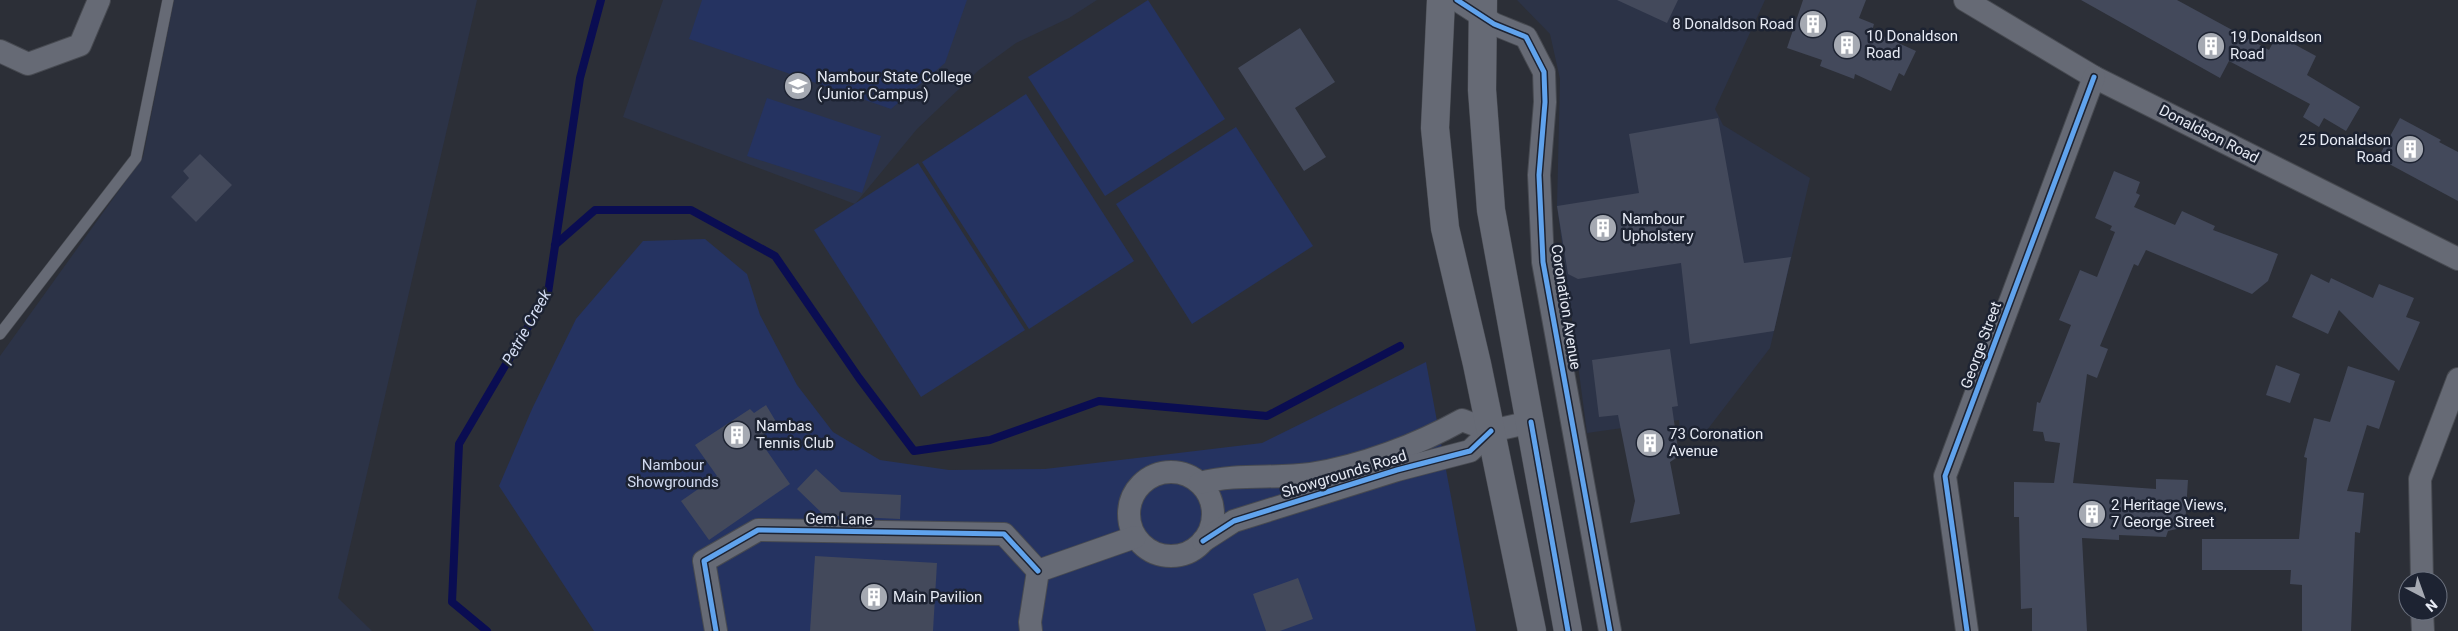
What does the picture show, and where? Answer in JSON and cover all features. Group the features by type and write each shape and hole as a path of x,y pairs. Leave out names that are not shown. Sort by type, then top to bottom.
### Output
{"main road":[{"path":"1441,0 1435,128 1446,228 1532,631"},
{"path":"1482,8 1482,90 1492,210 1510,323 1531,422 1568,631"}],"street":[{"path":"0,51 28,64 80,45 99,0"},
{"name":"Coronation Avenue","path":"1457,0 1482,8 1526,37 1544,72 1545,102 1539,174 1543,262 1610,631"},
{"name":"Donaldson Road","path":"1965,0 2094,77 2458,259"},
{"name":"George Street","path":"1967,631 1945,476 2094,77"},
{"path":"2422,571 2420,479 2458,379"},
{"name":"Showgrounds Road","path":"1200,483 1218,478 1311,474 1361,462 1439,433 1462,420 1490,432 1470,450 1397,470 1234,521 1203,541"},
{"path":"1490,432 1531,422"},
{"path":"1176,471 1189,475 1200,483 1208,493 1213,511 1210,529 1203,541 1187,552 1168,556 1155,554 1144,547 1135,537 1129,524 1128,511 1131,497 1144,481 1162,472 1176,471"},
{"name":"Gem Lane","path":"716,631 704,561 758,530 1004,534 1038,571"},
{"path":"1031,631 1030,622 1038,571 1135,537"}],"lane":[{"path":"0,334 136,158 168,0"},
{"path":"0,324 12,318"}],"shaded area":[{"path":"174,0 477,0 338,598 372,631 0,631 0,356 143,157"},
{"name":"Nambour State College (Junior Campus)","path":"663,0 1097,0 1069,18 1016,43 979,70 917,129 855,204 623,117"},
{"path":"1517,0 1765,0 1715,109 1723,125 1810,178 1770,348 1704,434 1680,433 1679,420 1587,433 1557,206 1560,79 1550,34"}],"green space":[{"path":"702,0 967,0 945,63 891,109 689,39"},
{"path":"1148,0 1225,119 1105,196 1028,77"},
{"path":"1026,94 1134,261 1029,329 922,162"},
{"path":"767,98 881,136 862,193 747,156"},
{"path":"1236,127 1313,246 1192,324 1116,204"},
{"path":"918,163 1025,330 921,397 814,230"},
{"name":"Nambour Showgrounds","path":"705,239 747,274 760,315 797,385 833,432 880,460 949,470 1045,469 1262,443 1426,362 1476,631 594,631 499,486 532,409 576,319 643,241"}],"building":[{"path":"1617,0 1678,0 1667,23"},
{"path":"1803,0 1866,0 1859,18 1874,24 1872,31 1916,51 1904,76 1899,73 1891,91 1855,74 1854,79 1820,66 1822,60 1787,48"},
{"path":"2081,0 2177,0 2269,50 2277,35 2316,56 2307,75 2360,107 2346,131 2324,118 2319,127 2303,117 2310,104 2229,61 2220,78"},
{"path":"1300,28 1335,82 1295,108 1326,157 1304,171 1238,68"},
{"path":"1718,118 1744,263 1791,257 1774,331 1690,344 1681,263 1578,279 1568,274 1557,206 1639,193 1629,134"},
{"name":"25 Donaldson Road","path":"2400,118 2441,140 2439,142 2458,152 2458,201 2378,158"},
{"path":"200,154 232,185 196,222 171,197 189,178 183,171"},
{"path":"2114,171 2140,182 2136,193 2140,195 2134,207 2175,225 2182,211 2215,226 2213,230 2278,254 2268,281 2252,294 2146,250 2138,266 2134,264 2100,346 2108,349 2097,378 2087,374 2073,483 2156,489 2156,479 2188,480 2185,527 2168,531 2166,537 2119,535 2119,540 2082,538 2087,631 2032,631 2032,608 2021,609 2019,517 2014,517 2014,482 2054,483 2060,443 2045,441 2043,432 2033,431 2037,402 2040,403 2071,325 2059,320 2080,270 2097,277 2115,232 2110,230 2112,226 2095,218"},
{"path":"2311,274 2329,283 2331,278 2373,298 2379,284 2414,298 2406,317 2420,322 2399,371 2339,310 2328,334 2292,317"},
{"path":"1670,349 1678,406 1672,407 1679,456 1670,462 1680,514 1630,523 1635,501 1618,415 1599,417 1592,360"},
{"path":"2276,365 2300,374 2290,403 2266,395"},
{"path":"2348,366 2395,381 2379,429 2367,425 2347,491 2364,493 2360,533 2355,532 2351,631 2302,631 2302,585 2290,584 2291,570 2202,570 2202,539 2299,539 2307,458 2304,457 2314,418 2330,422"},
{"path":"766,405 778,425 758,438 790,484 709,540 681,501 717,476 695,445 750,409 754,413"},
{"path":"816,469 841,492 901,495 900,519 836,516 827,518 797,489"},
{"name":"Main Pavilion","path":"815,556 937,563 933,631 810,631"},
{"path":"1298,578 1313,619 1280,631 1266,631 1253,594"}],"waterway":[{"name":"Petrie Creek","path":"487,631 452,602 459,444 548,293 580,78 601,0"},
{"path":"555,245 595,210 691,210 775,256 859,378 914,451 990,440 1099,401 1267,416 1400,346"}],"cycle path":[{"path":"1457,0 1494,24 1526,37 1544,72 1545,102 1539,175 1543,262 1610,631"},
{"path":"1967,631 1945,476 2094,77"},
{"path":"1531,422 1568,631"},
{"path":"1203,541 1234,521 1397,470 1470,451 1491,431"},
{"path":"716,631 704,561 758,530 1004,534 1038,571"}],"place":[{"name":"8 Donaldson Road","path":"1813,24"},
{"name":"10 Donaldson Road","path":"1847,45"},
{"name":"19 Donaldson Road","path":"2211,46"},
{"name":"Nambour State College (Junior Campus)","path":"798,86"},
{"name":"25 Donaldson Road","path":"2410,149"},
{"name":"Nambour Upholstery","path":"1603,228"},
{"name":"Nambas Tennis Club","path":"737,435"},
{"name":"73 Coronation Avenue","path":"1650,443"},
{"name":"2 Heritage Views, 7 George Street","path":"2092,514"},
{"name":"Main Pavilion","path":"874,597"}]}
